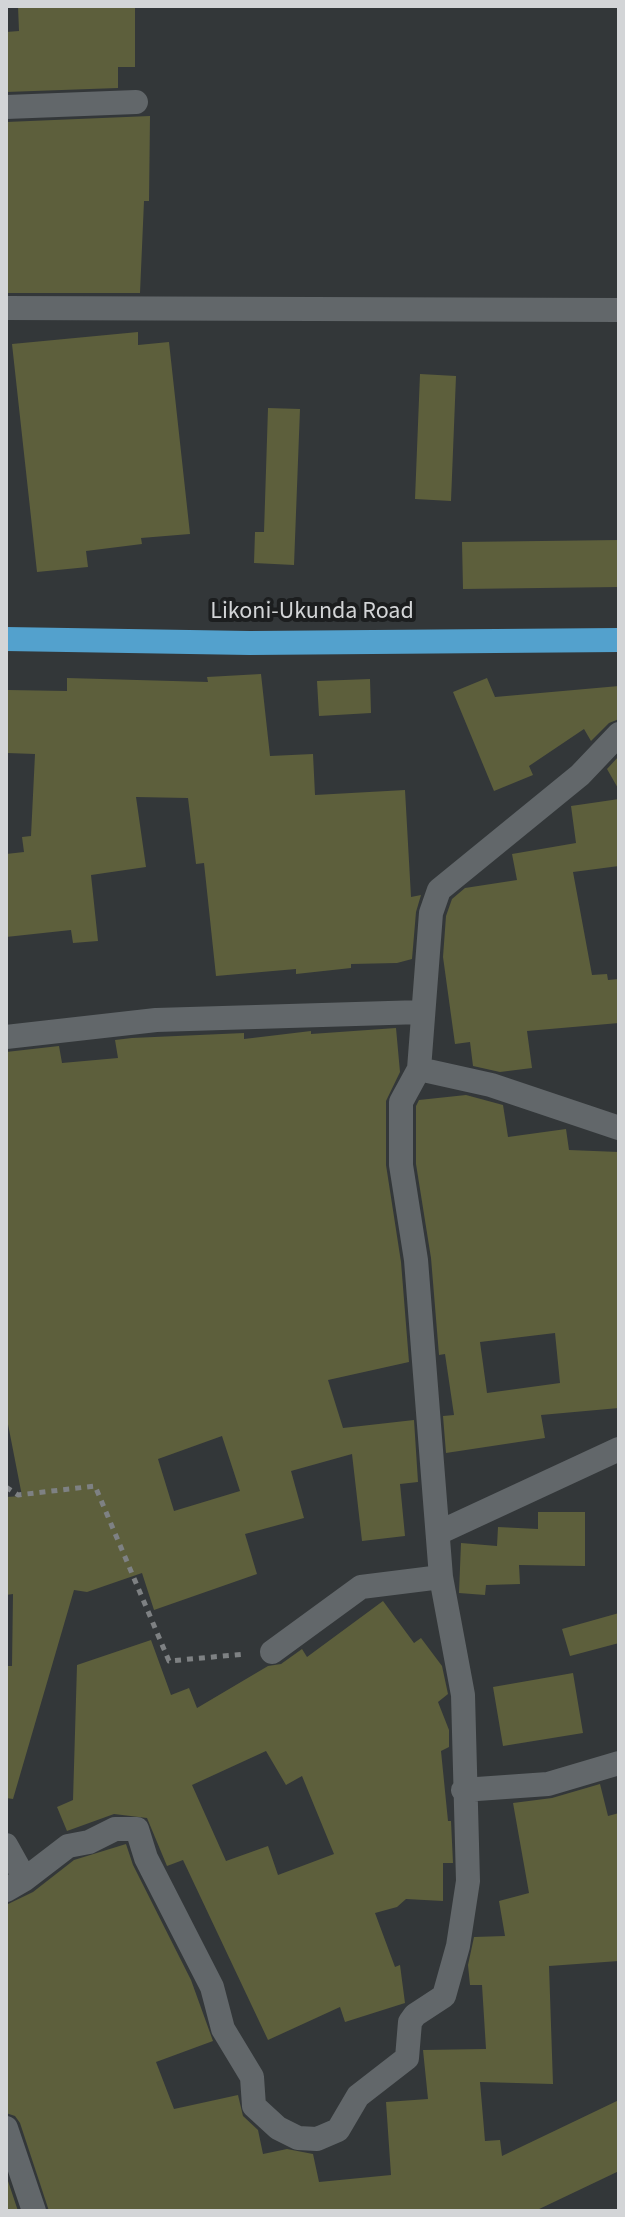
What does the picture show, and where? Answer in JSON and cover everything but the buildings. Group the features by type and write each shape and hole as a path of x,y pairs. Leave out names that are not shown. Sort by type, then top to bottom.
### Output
{"highway":[{"name":"Likoni-Ukunda Road","path":"6,639 250,643 619,640"}],"street":[{"path":"6,107 136,102"},
{"path":"6,308 619,310"},
{"path":"6,1845 15,1884 68,1846 89,1842 115,1829 137,1829 146,1858 212,1987 223,2029 252,2077 254,2106 285,2133 304,2140 317,2139 338,2130 366,2088 403,2062 410,2022 444,1996 458,1946 468,1881 463,1790 463,1695 441,1577 416,1260 401,1165 401,1102 419,1069 431,913 439,890 580,775 619,734"},
{"path":"6,1037 156,1020 323,1018 422,1012"},
{"path":"419,1069 491,1085 602,1119 619,1128"},
{"path":"438,1533 619,1449"},
{"path":"272,1652 361,1587 441,1577"},
{"path":"463,1790 548,1784 619,1763"},
{"path":"6,2128 34,2211"}],"path":[{"path":"6,1487 18,1495 95,1486 138,1594 169,1661 272,1652"}]}
